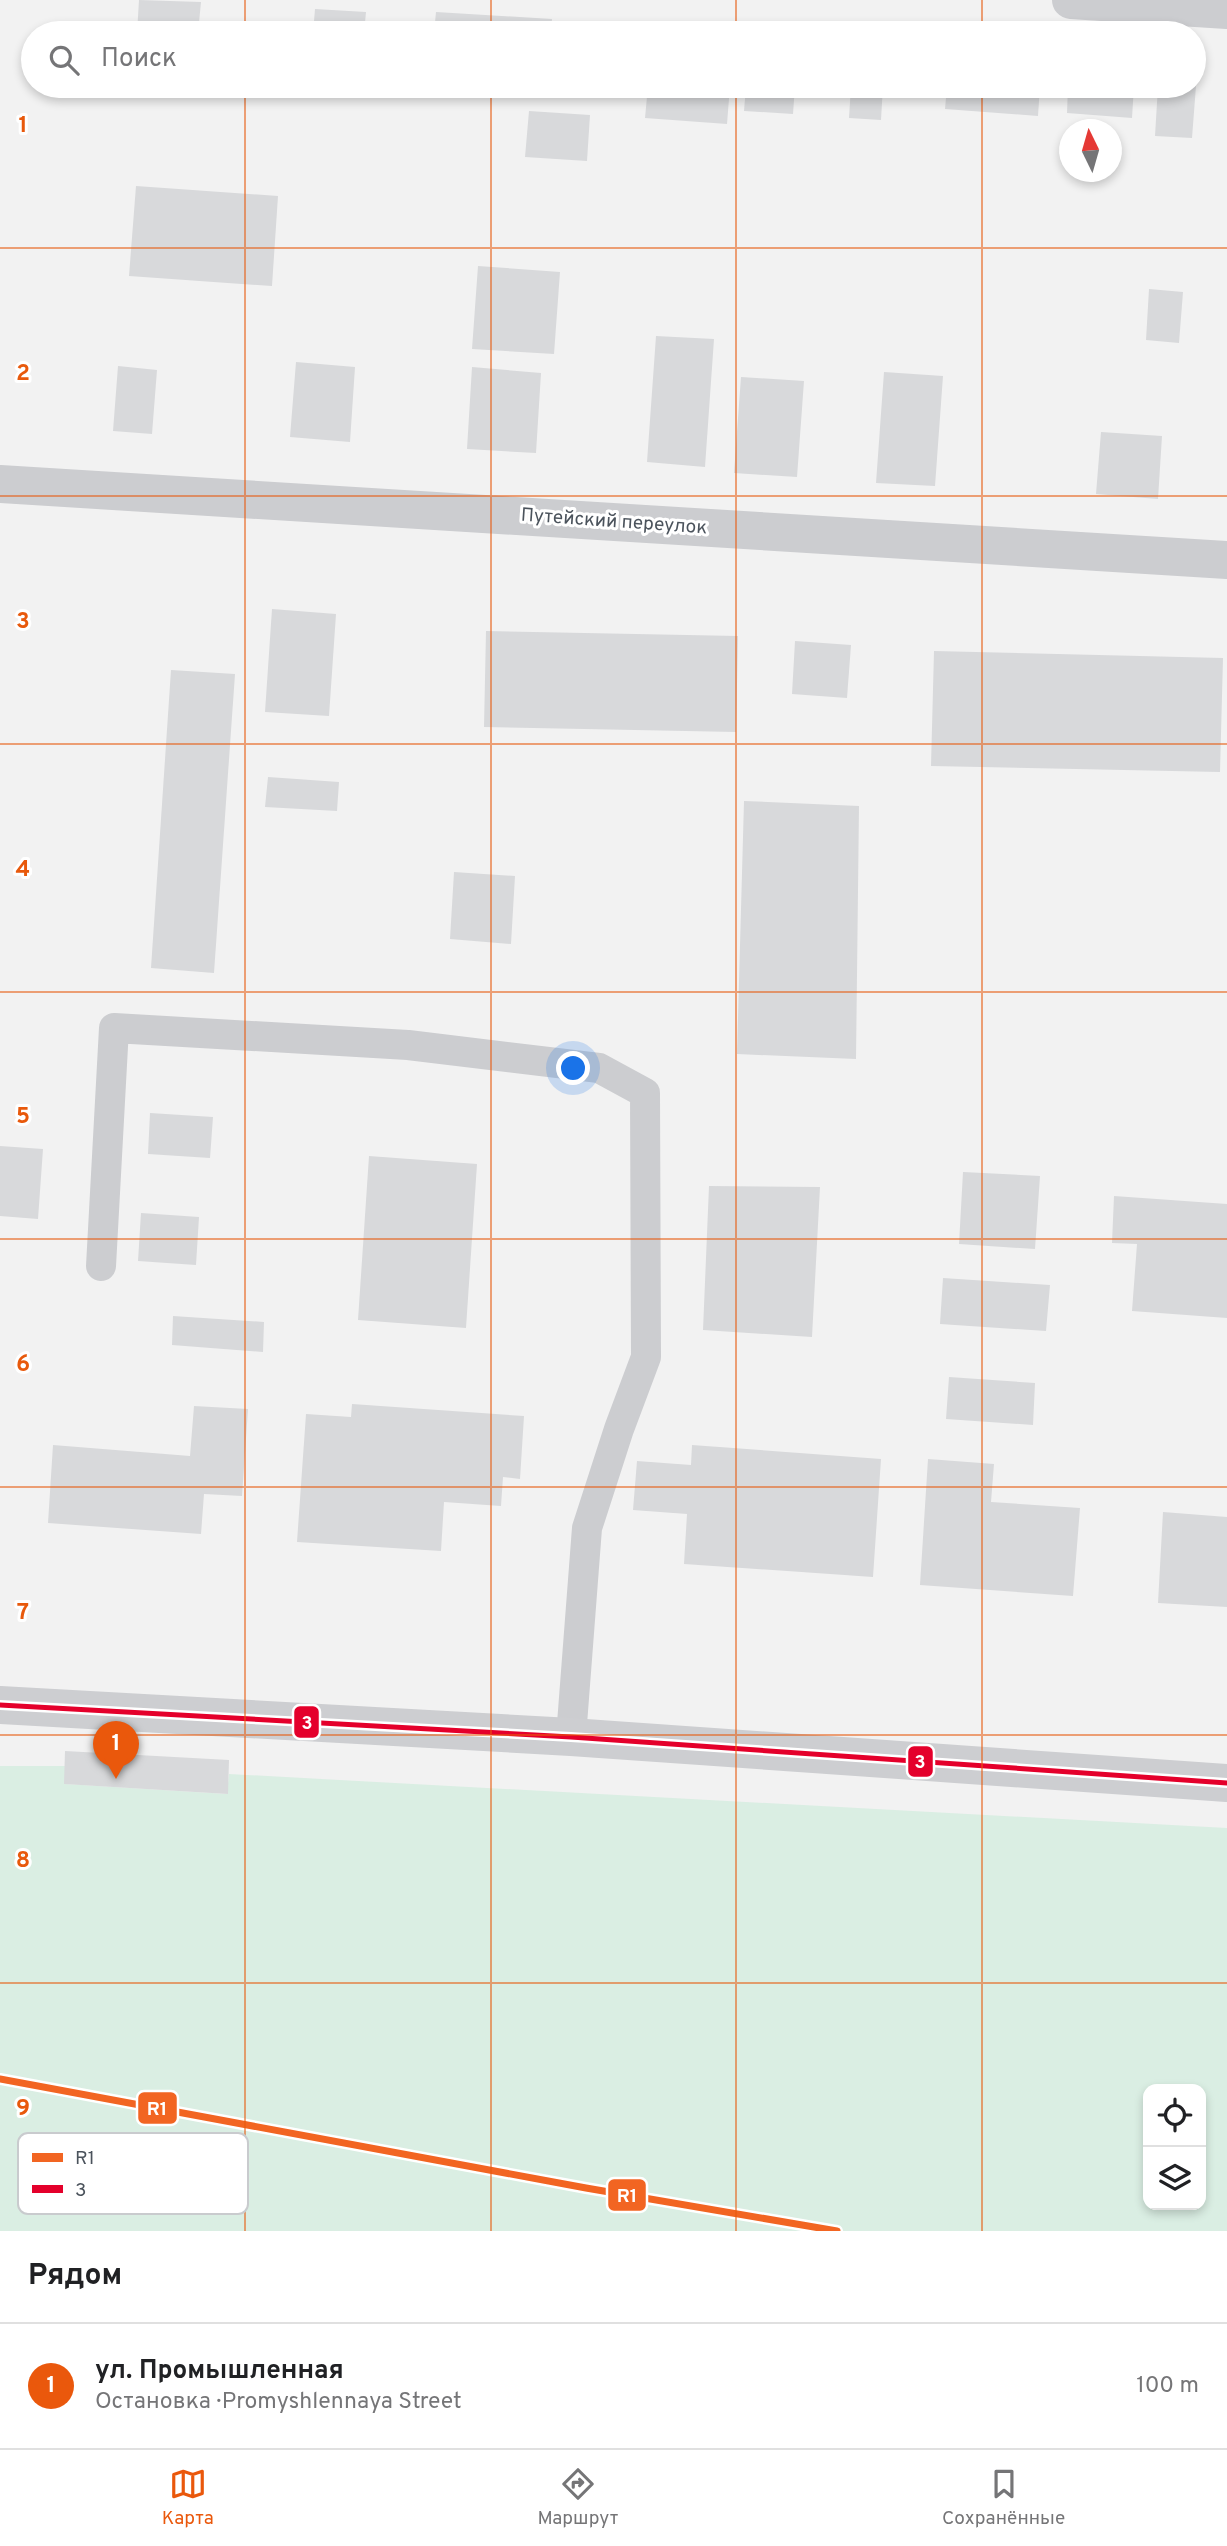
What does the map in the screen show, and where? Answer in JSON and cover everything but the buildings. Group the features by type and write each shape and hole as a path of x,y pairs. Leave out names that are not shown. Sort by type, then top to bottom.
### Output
{"main road":[{"path":"0,1705 571,1737 1227,1783"}],"street":[{"path":"1071,0 1227,10"},
{"name":"Путейский переулок","path":"0,484 1227,560"}],"lane":[{"path":"102,1266 114,1027 408,1045 585,1066 599,1068 645,1093 646,1357 587,1528 571,1737"}],"green space":[{"path":"0,1766 65,1766 65,1784 227,1794 229,1774 1227,1828 1227,2231 0,2231"}],"transit line":[{"name":"3","path":"0,1705 571,1737 1227,1783"},
{"name":"R1","path":"0,2079 586,2188 837,2231"}],"place":[{"name":"ул. Промышленная","path":"116,1779"}]}
